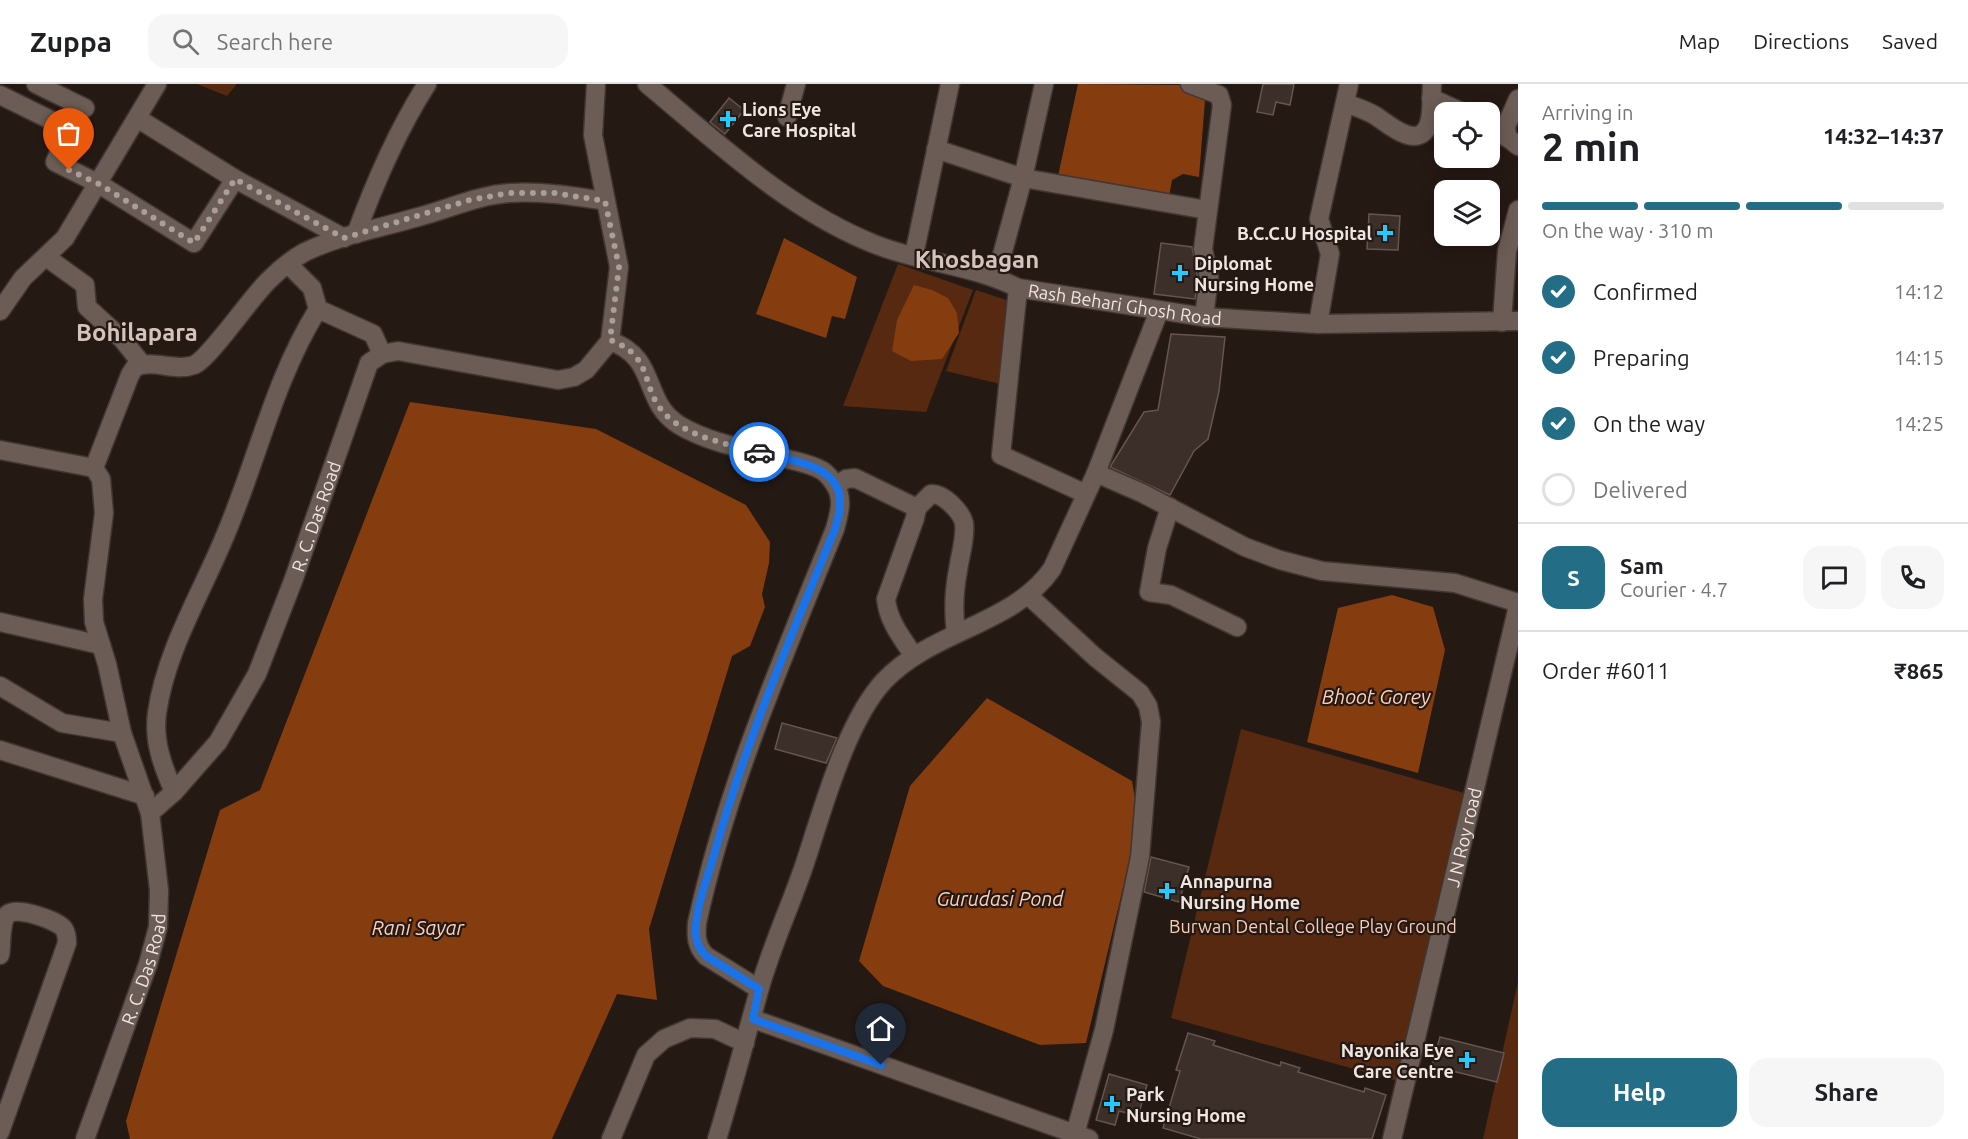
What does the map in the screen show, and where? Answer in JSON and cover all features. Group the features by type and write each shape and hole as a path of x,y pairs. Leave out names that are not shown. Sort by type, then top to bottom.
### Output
{"street":[{"path":"36,84 85,108"},
{"path":"0,311 23,278 65,238 157,84"},
{"path":"350,236 410,111 427,84"},
{"path":"318,309 373,334 382,354 398,351 558,380 574,377 586,370 610,340 619,267 593,135 596,84"},
{"name":"Rash Behari Ghosh Road","path":"647,84 772,187 816,216 875,245 996,277 1018,288 1203,317 1318,324 1510,322"},
{"path":"787,117 796,84"},
{"path":"914,255 950,84"},
{"path":"996,277 1023,178 1044,84"},
{"path":"1191,84 1219,95 1222,105 1207,210 1203,256 1209,277 1203,317"},
{"path":"1318,324 1330,254 1321,232 1319,219 1349,84"},
{"path":"1345,103 1362,108 1404,134 1417,135 1425,132 1430,124 1432,91"},
{"path":"1432,91 1448,102"},
{"path":"0,94 69,129 55,162 99,184 194,243 235,179"},
{"path":"1512,142 1506,126 1518,99"},
{"path":"137,118 235,179 350,236"},
{"path":"1500,132 1512,142"},
{"path":"936,148 1023,178 1207,210"},
{"path":"94,468 135,367 142,364 179,367 192,365 203,359 236,316 288,264 305,252 470,200 509,193 554,193 605,201"},
{"path":"1510,322 1507,251 1518,210"},
{"path":"46,257 85,285 87,307 122,339 142,364"},
{"path":"174,792 160,761 156,715 163,688 201,586 227,532 278,386 297,342 318,309 312,288 288,264"},
{"path":"1018,288 1001,454 1086,494"},
{"path":"717,1139 753,1019 759,989 847,743 868,702 895,670 914,656 956,632 1005,610 1029,596 1052,569 1096,473 1159,311"},
{"path":"610,340 623,345 637,356 665,414 680,425 709,438 806,464 825,472 836,486 841,504 835,529 757,724 721,828 697,923 696,937 700,950 759,989"},
{"name":"R. C. Das Road","path":"85,1139 148,964 158,927 159,890 147,804 174,792 218,741 257,674 293,581 361,380 369,363 382,354"},
{"path":"0,450 94,468 101,479 104,513 93,599 94,622 122,733 147,804"},
{"path":"1096,473 1170,507 1245,547 1280,560 1322,571 1455,583 1518,604"},
{"path":"836,486 846,479 855,478 917,508"},
{"path":"914,656 887,612 886,599 917,508 935,493 941,495 962,518 964,537 954,601 956,632"},
{"path":"1170,507 1157,548 1149,592 1171,595 1237,627"},
{"path":"753,1019 1082,1137 1140,857 1148,782 1151,722 1148,706 1140,693 1095,657 1029,596"},
{"name":"J N Roy road","path":"1392,1139 1518,604"},
{"path":"0,622 101,645"},
{"path":"0,686 62,723 122,733"},
{"path":"0,750 147,804"},
{"path":"0,955 5,920 7,914 13,911 21,911 56,923 66,934 67,943 0,1132"},
{"path":"611,1139 646,1055 664,1039 690,1028 715,1029 745,1043"}],"green space":[{"path":"197,84 237,84 227,96"},
{"path":"898,264 973,290 926,412 843,406"},
{"path":"976,290 1009,301 1000,384 946,371"},
{"name":"Burwan Dental College Play Ground","path":"1241,729 1464,793 1397,1081 1171,1018"},
{"path":"1518,982 1518,1139 1483,1139"}],"water":[{"path":"1078,84 1188,85 1189,93 1205,100 1199,177 1183,174 1172,180 1169,197 1058,176"},
{"path":"784,238 857,277 845,319 832,316 826,338 756,314"},
{"path":"914,285 948,298 957,313 959,333 942,359 911,361 892,351 897,320"},
{"name":"Rani Sayar","path":"410,402 596,429 746,505 770,542 769,563 762,594 765,607 750,646 732,656 649,929 657,1000 617,994 552,1139 130,1139 126,1121 220,810 260,790"},
{"name":"Bhoot Gorey","path":"1392,595 1433,607 1445,650 1418,773 1307,742 1338,608"},
{"name":"Gurudasi Pond","path":"987,698 1132,781 1139,821 1086,1043 1040,1045 883,986 859,961 910,786"}],"building":[{"path":"1263,84 1294,84 1290,105 1276,102 1273,115 1257,112"},
{"path":"729,98 744,110 725,134 710,122"},
{"path":"1369,214 1400,216 1398,250 1367,249"},
{"path":"1161,243 1192,247 1198,278 1195,299 1154,294"},
{"path":"1171,334 1225,337 1219,391 1208,439 1194,451 1170,495 1110,467 1144,412 1158,410"},
{"path":"782,723 837,738 826,763 775,749"},
{"path":"1151,857 1189,867 1179,902 1144,892"},
{"path":"1188,1033 1215,1041 1213,1045 1280,1066 1281,1062 1300,1068 1298,1072 1364,1092 1365,1088 1386,1095 1372,1139 1201,1139 1163,1128 1180,1071 1176,1070"},
{"path":"1440,1037 1504,1053 1497,1082 1432,1066"},
{"path":"1109,1074 1147,1085 1138,1116 1119,1111 1115,1125 1096,1120"}],"way so far":[{"path":"69,170 99,184 194,243 235,179 344,238 470,200 509,193 554,193 605,201 619,267 610,340 623,345 637,356 665,414 680,425 709,438 759,452"}],"place":[{"name":"Lions Eye Care Hospital","path":"728,119"},
{"name":"B.C.C.U Hospital","path":"1385,233"},
{"name":"Diplomat Nursing Home","path":"1180,273"},
{"name":"Annapurna Nursing Home","path":"1167,891"},
{"name":"Nayonika Eye Care Centre","path":"1467,1060"},
{"name":"Park Nursing Home","path":"1112,1104"}],"district":[{"name":"Khosbagan","path":"977,259"},
{"name":"Bohilapara","path":"137,332"}],"route":[{"path":"759,452 806,464 825,472 836,486 841,504 835,529 757,724 721,828 703,895 696,937 700,950 706,956 759,989 753,1019 881,1065"}]}
